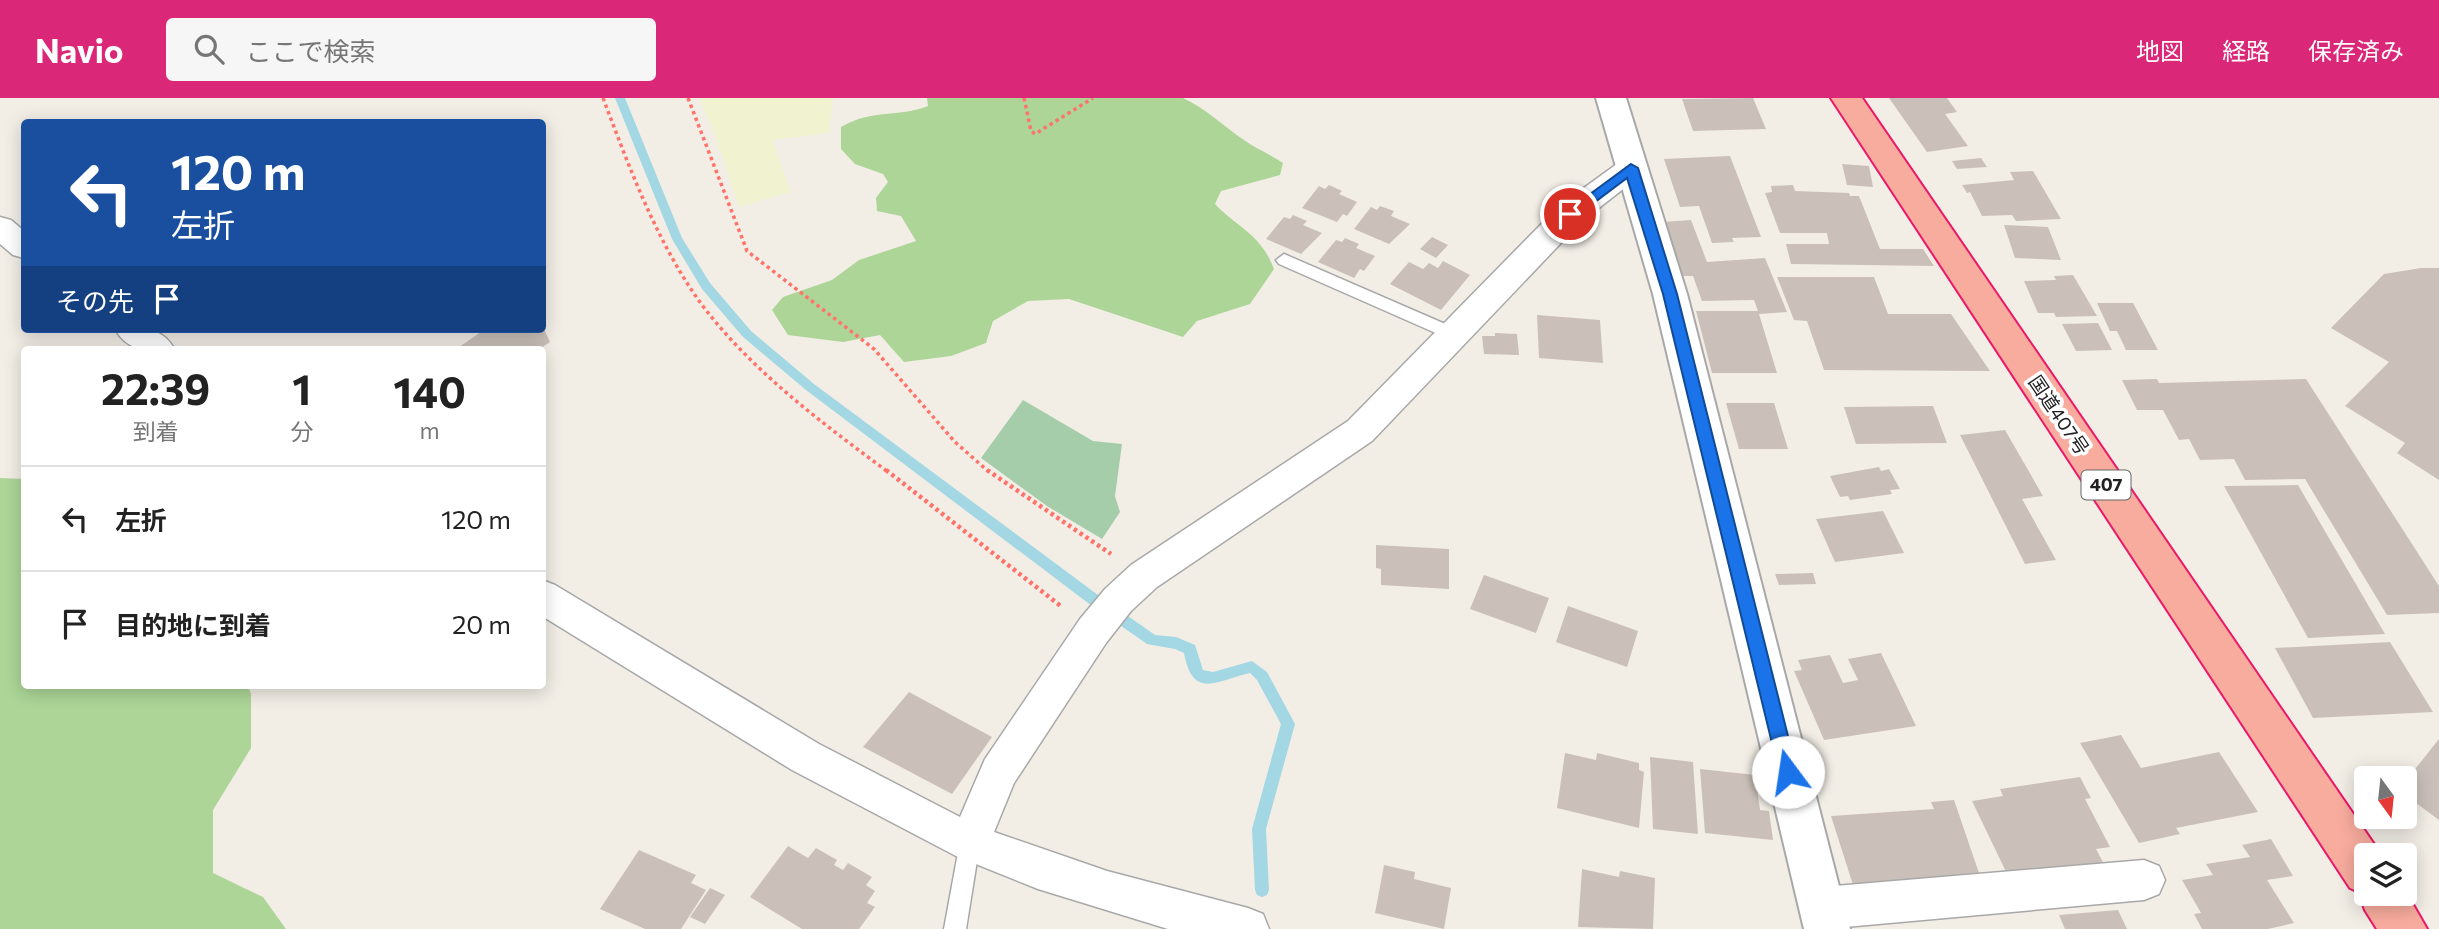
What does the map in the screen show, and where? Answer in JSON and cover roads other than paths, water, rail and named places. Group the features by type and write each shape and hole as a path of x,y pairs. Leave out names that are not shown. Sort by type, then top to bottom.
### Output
{"highway":[{"name":"国道407号","path":"1846,98 2354,854"},
{"path":"2389,906 2404,929"}],"street":[{"path":"1611,98 1670,294 1825,919 2144,880"},
{"path":"970,842 999,772 1093,631 1118,600 1144,576 1336,450 1360,431 1570,214 1631,168"},
{"path":"0,228 21,245"},
{"path":"136,333 154,346"},
{"path":"546,598 844,778 970,842 1054,874 1153,905 1248,929"}],"lane":[{"path":"1284,260 1453,334"},
{"path":"956,929 970,842"}],"waterway":[{"path":"620,98 677,239 706,286 747,334 810,387 1093,599 1152,640 1176,643 1190,649 1198,674 1213,678 1252,667 1262,676 1288,724 1259,829 1262,890"}]}
